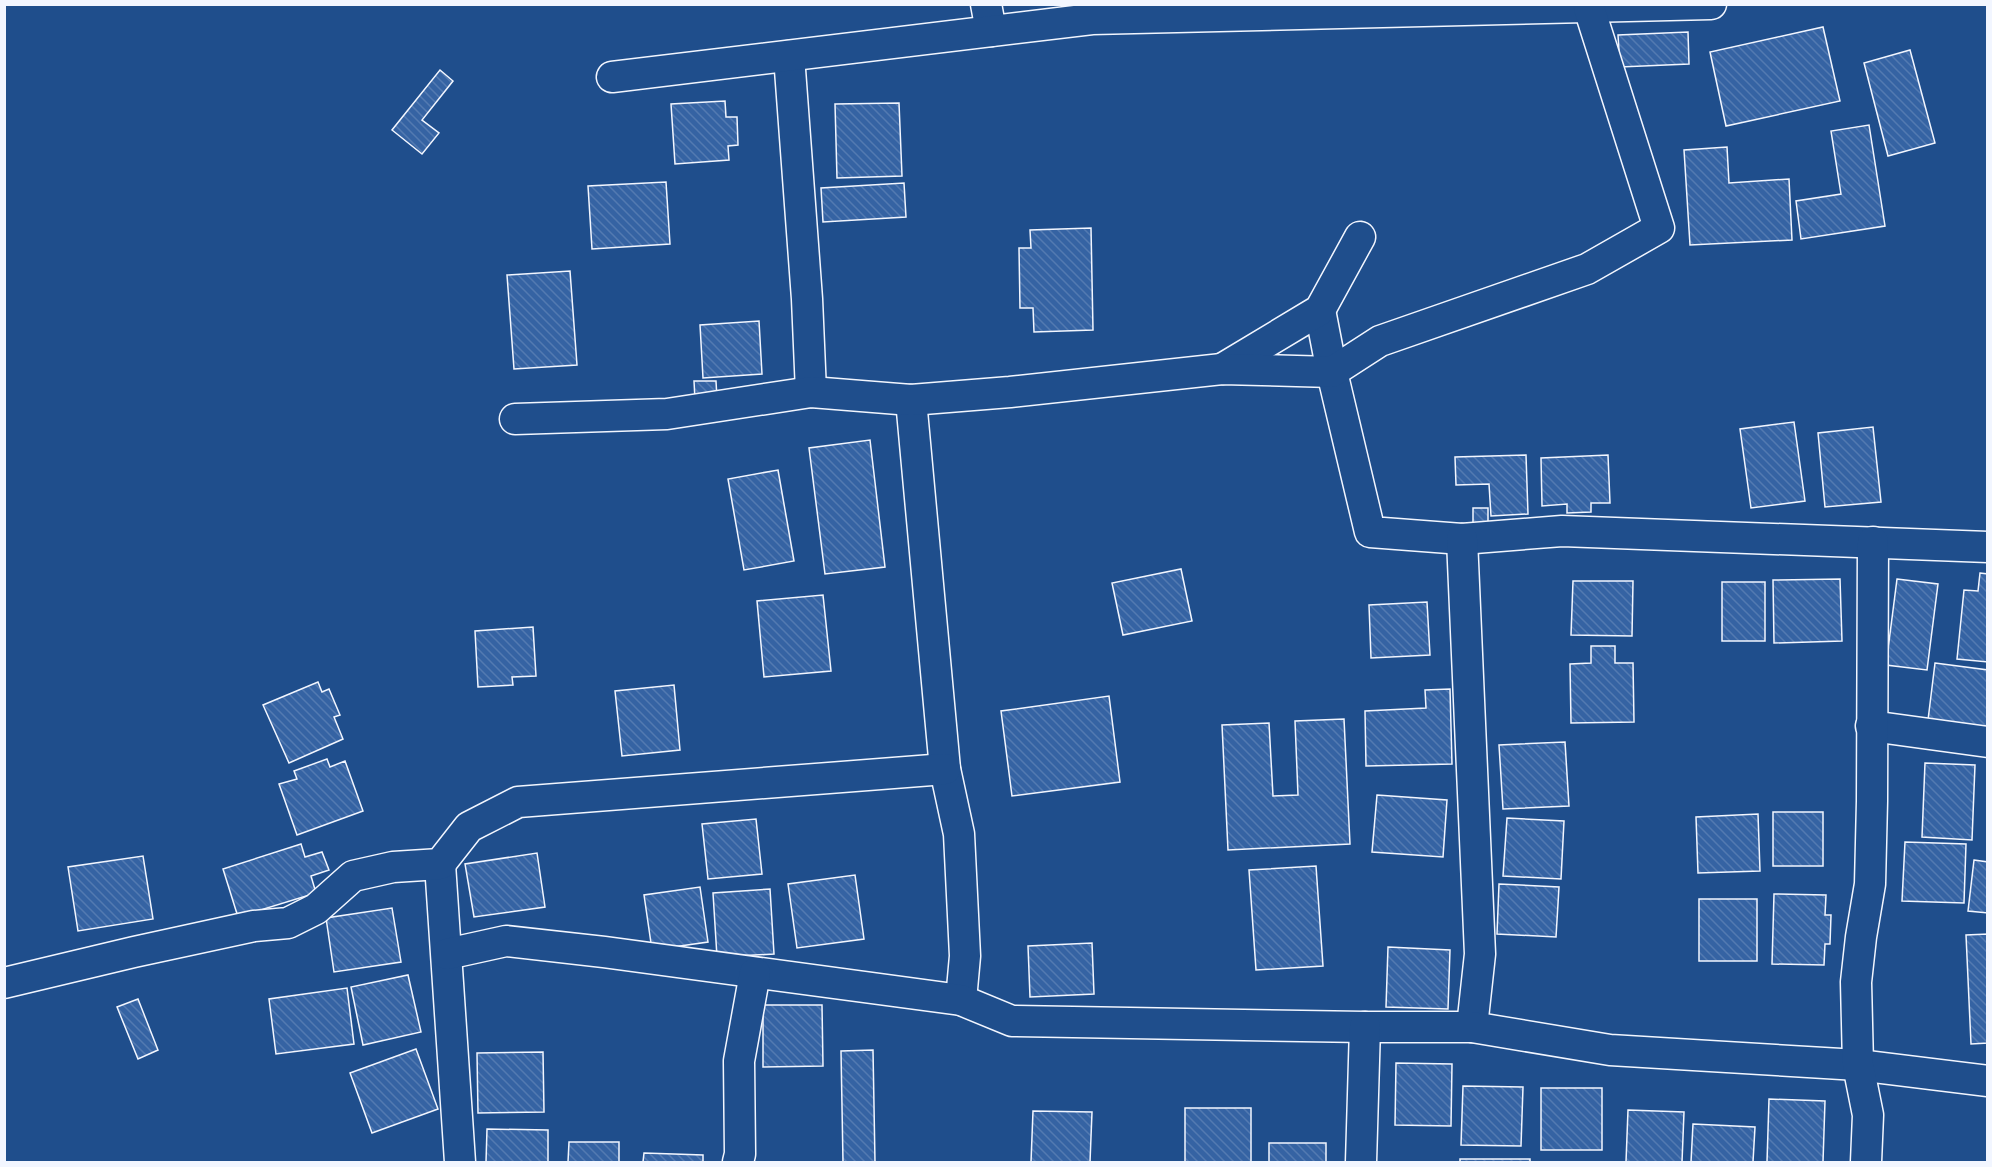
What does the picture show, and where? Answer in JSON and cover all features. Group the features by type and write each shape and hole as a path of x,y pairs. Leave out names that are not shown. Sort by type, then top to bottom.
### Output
{"street":[{"path":"612,77 789,56 989,18 1092,19 1711,4"},
{"path":"515,419 667,414 811,392 911,400 1010,392 1222,369 1332,372 1380,340 1587,269 1659,228 1589,8"},
{"path":"789,56 807,299 811,392"},
{"path":"1222,369 1320,310 1360,237"},
{"path":"1320,310 1332,372 1370,532 1462,539 1562,531 1988,547"},
{"path":"911,400 945,769 959,834 965,956 961,1000"},
{"path":"1462,539 1480,954 1472,1027"},
{"path":"1866,1162 1868,1115 1858,1065 1856,982 1870,884 1873,542"},
{"path":"1871,726 1988,742"},
{"path":"460,1162 440,864 468,827 518,802 945,769"},
{"path":"8,991 145,950 254,926 288,923 316,909 353,876 393,867 440,864"},
{"path":"447,954 506,940 961,1000 1012,1021 1472,1027 1610,1050 1858,1065 1988,1081"},
{"path":"738,1162 740,1154 739,1061 754,973"},
{"path":"1361,1162 1365,1027"}],"building":[{"path":"1823,27 1840,101 1726,126 1710,52"},
{"path":"1688,32 1689,64 1620,67 1618,35"},
{"path":"1910,50 1935,143 1888,156 1864,63"},
{"path":"440,70 453,81 422,120 439,133 422,154 392,130"},
{"path":"725,101 726,117 737,117 738,145 728,146 729,160 675,164 671,104"},
{"path":"899,103 902,176 837,178 835,104"},
{"path":"1869,125 1885,226 1801,239 1796,201 1841,194 1831,131"},
{"path":"1727,147 1729,183 1789,179 1792,240 1690,245 1684,150"},
{"path":"666,182 670,244 592,249 588,186"},
{"path":"904,183 906,217 823,222 821,188"},
{"path":"1091,228 1093,330 1034,332 1033,308 1020,308 1019,248 1031,248 1030,230"},
{"path":"570,271 577,365 514,369 507,275"},
{"path":"759,321 762,374 703,378 700,325"},
{"path":"694,381 716,381 717,399 695,400"},
{"path":"1794,422 1805,501 1751,508 1740,429"},
{"path":"1873,427 1881,502 1825,507 1818,433"},
{"path":"870,440 885,567 825,574 809,448"},
{"path":"1526,455 1528,514 1491,516 1489,484 1456,485 1455,457"},
{"path":"1608,455 1610,503 1591,503 1591,512 1567,513 1567,504 1542,506 1541,458"},
{"path":"778,470 794,561 744,570 728,479"},
{"path":"1473,508 1488,508 1488,525 1473,526"},
{"path":"1181,569 1192,621 1123,635 1112,583"},
{"path":"1980,573 1988,574 1988,662 1957,659 1964,590 1978,591"},
{"path":"1840,579 1842,641 1774,643 1773,580"},
{"path":"1897,579 1938,584 1927,670 1886,665"},
{"path":"1573,581 1633,581 1632,636 1571,635"},
{"path":"1722,582 1765,582 1765,641 1722,641"},
{"path":"823,595 831,671 764,677 757,601"},
{"path":"1427,602 1430,655 1371,658 1369,605"},
{"path":"533,627 536,676 512,677 513,685 478,687 475,631"},
{"path":"1591,646 1615,646 1615,663 1633,663 1634,722 1571,723 1570,664 1591,663"},
{"path":"1935,663 1988,670 1988,727 1928,720"},
{"path":"318,682 322,692 329,689 340,715 334,717 343,739 289,763 263,705"},
{"path":"674,685 680,750 622,756 615,691"},
{"path":"1450,689 1452,764 1366,766 1365,711 1426,708 1425,690"},
{"path":"1109,696 1120,782 1012,796 1001,711"},
{"path":"1344,719 1350,844 1228,850 1222,725 1269,723 1273,796 1298,795 1295,721"},
{"path":"1565,742 1569,806 1503,809 1499,745"},
{"path":"327,759 330,767 345,761 363,811 297,835 279,784 297,779 294,771"},
{"path":"1925,763 1975,765 1972,840 1922,837"},
{"path":"1377,795 1447,800 1443,857 1372,852"},
{"path":"1773,812 1823,812 1823,866 1773,866"},
{"path":"1758,814 1760,871 1698,873 1696,817"},
{"path":"1507,818 1564,821 1561,879 1503,876"},
{"path":"756,819 762,874 708,879 702,824"},
{"path":"1905,842 1966,844 1964,903 1902,901"},
{"path":"301,844 305,857 322,852 329,870 311,876 316,893 238,917 223,869"},
{"path":"537,853 545,907 474,917 465,864"},
{"path":"143,856 153,919 78,931 68,867"},
{"path":"1974,860 1988,862 1988,913 1968,911"},
{"path":"1316,866 1323,966 1256,970 1249,870"},
{"path":"855,875 864,939 797,948 788,884"},
{"path":"1499,884 1559,887 1556,937 1497,934"},
{"path":"700,887 708,942 652,950 644,895"},
{"path":"770,889 774,954 717,957 713,893"},
{"path":"1774,894 1826,895 1825,915 1831,915 1830,944 1825,944 1824,965 1772,964"},
{"path":"1699,899 1757,899 1757,961 1699,961"},
{"path":"392,908 401,962 334,972 326,918"},
{"path":"1988,934 1988,1043 1971,1044 1966,935"},
{"path":"1092,943 1094,994 1030,997 1028,946"},
{"path":"1388,947 1450,950 1448,1009 1386,1007"},
{"path":"408,975 421,1032 363,1045 351,987"},
{"path":"347,988 354,1044 276,1054 269,999"},
{"path":"138,999 158,1050 138,1059 117,1007"},
{"path":"763,1005 822,1005 823,1066 763,1067"},
{"path":"416,1049 438,1109 372,1133 350,1073"},
{"path":"873,1050 875,1162 843,1162 841,1051"},
{"path":"543,1052 544,1112 478,1113 477,1053"},
{"path":"1396,1063 1452,1064 1451,1126 1395,1125"},
{"path":"1463,1086 1523,1087 1521,1146 1461,1145"},
{"path":"1541,1088 1602,1088 1602,1150 1541,1150"},
{"path":"1769,1099 1825,1101 1823,1162 1767,1162"},
{"path":"1185,1108 1251,1108 1251,1162 1185,1162"},
{"path":"1628,1110 1684,1112 1682,1162 1626,1162"},
{"path":"1033,1111 1092,1112 1090,1162 1031,1162"},
{"path":"1693,1124 1755,1127 1753,1162 1691,1162"},
{"path":"487,1129 548,1130 548,1162 486,1162"},
{"path":"569,1142 619,1142 619,1162 568,1162"},
{"path":"1269,1143 1326,1143 1326,1162 1269,1162"},
{"path":"644,1153 703,1155 703,1162 643,1162"},
{"path":"1460,1159 1530,1159 1530,1162 1460,1162"}]}
